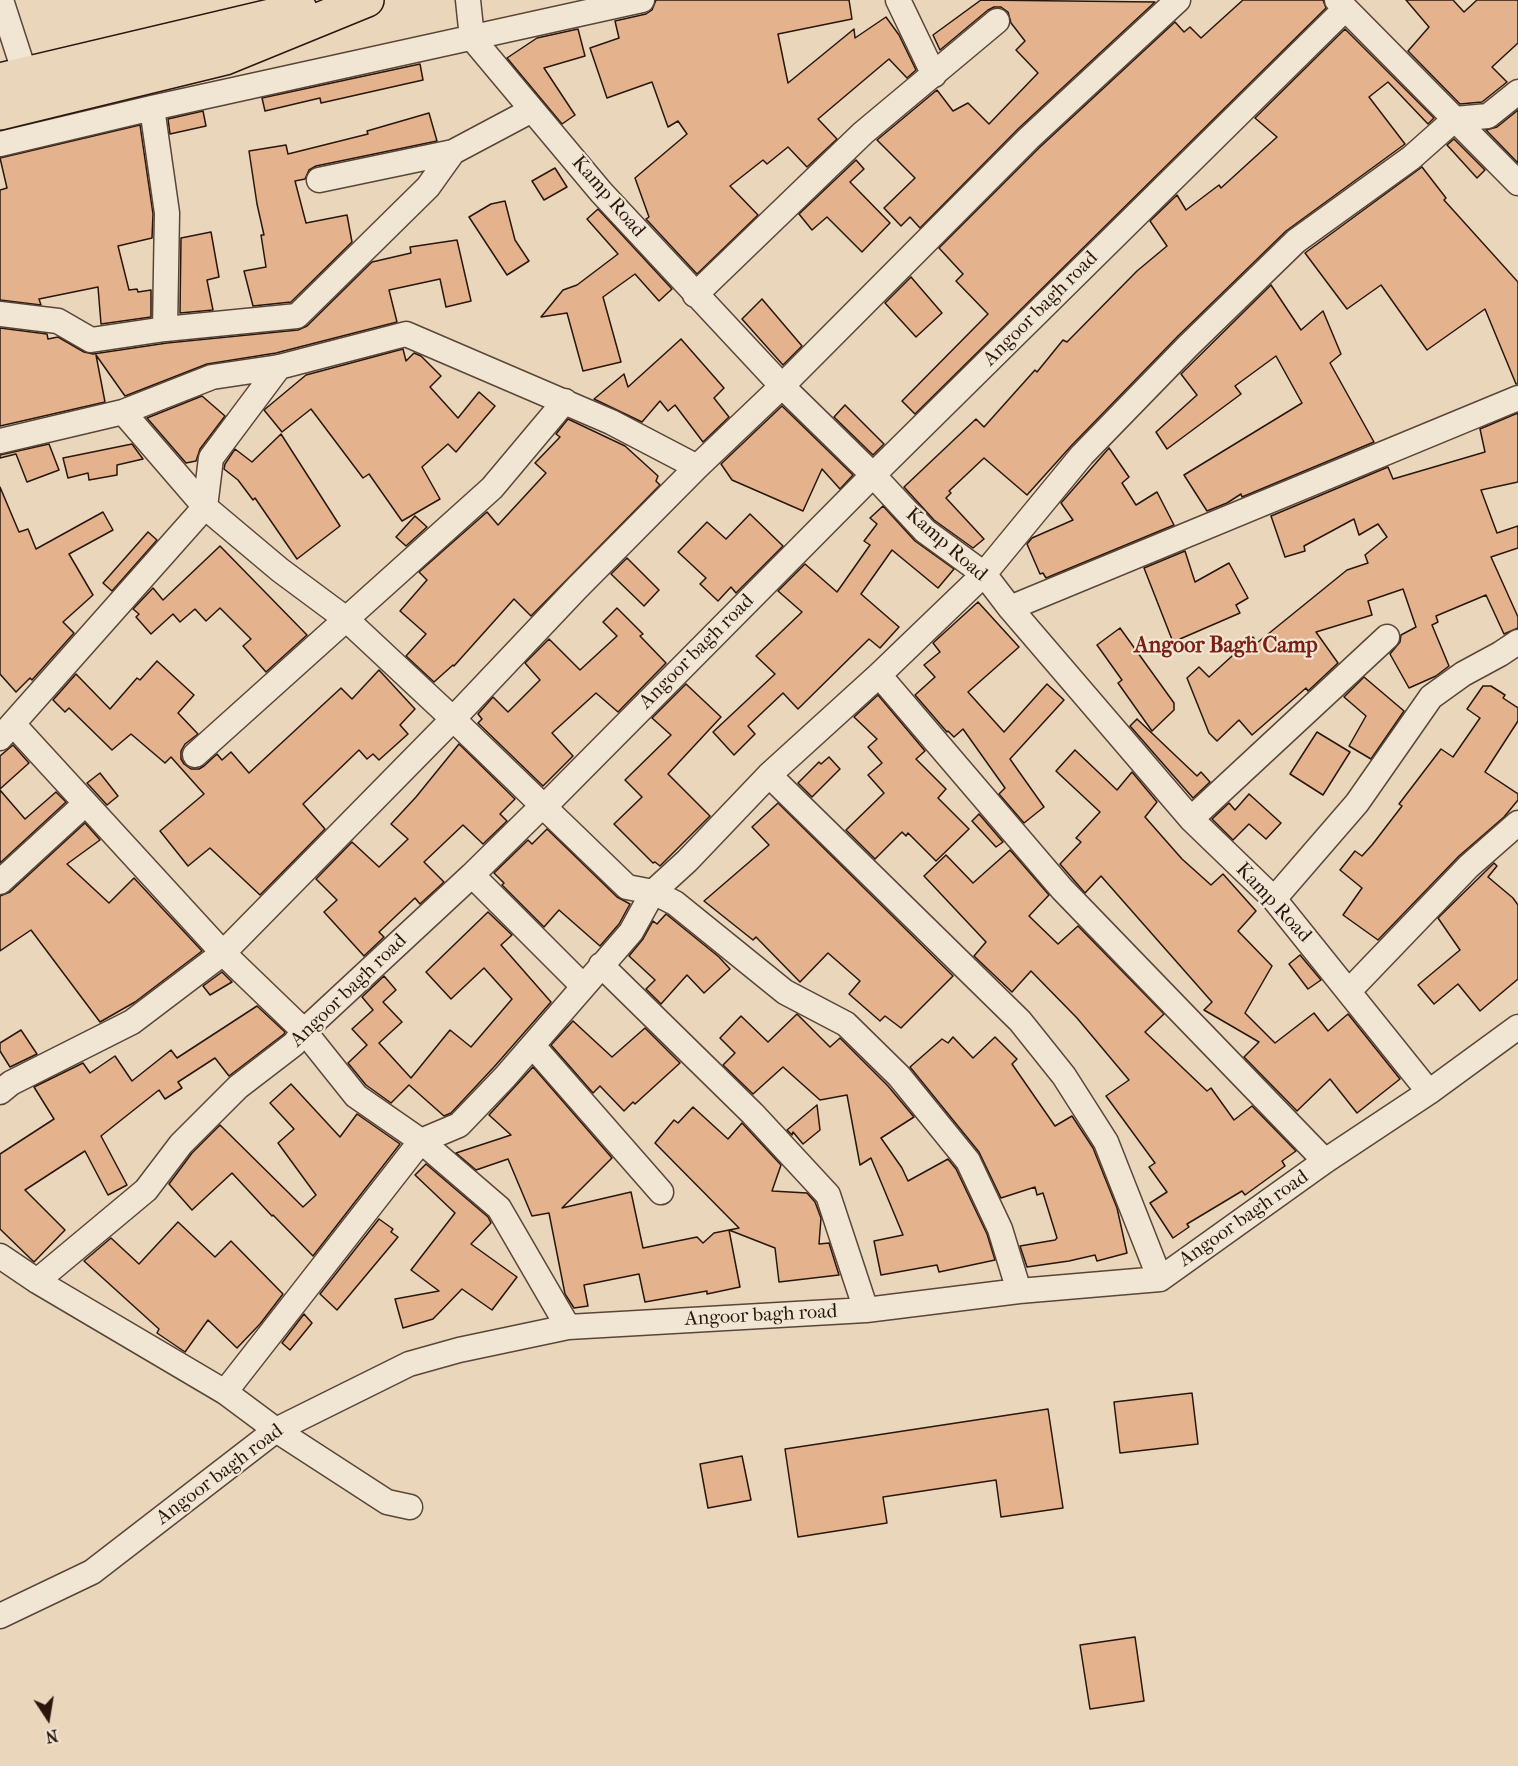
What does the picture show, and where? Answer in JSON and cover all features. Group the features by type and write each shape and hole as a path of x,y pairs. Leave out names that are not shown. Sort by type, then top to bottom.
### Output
{"main road":[{"path":"13,77 340,0"},
{"path":"0,113 225,58 367,0"}],"street":[{"path":"1,0 13,77"},
{"path":"468,0 472,38"},
{"path":"0,144 152,108 642,0"},
{"path":"898,0 934,75"},
{"path":"0,1092 11,1083 132,1022 223,953 697,467 782,386 1029,138 1178,0"},
{"path":"1341,5 1518,183"},
{"name":"Angoor bagh road","path":"37,1281 146,1190 181,1144 230,1095 294,1044 304,1031 472,875 537,811 544,807 1341,5"},
{"path":"695,295 863,133 997,21"},
{"name":"Kamp Road","path":"472,38 601,192 695,295 782,386 873,475 925,531 984,574 1010,608 1191,819 1274,899 1429,1092"},
{"path":"225,1392 422,1141 459,1125 533,1046 631,932 653,892 687,861 769,775 879,675 984,574 1082,455 1188,346 1296,241 1411,158 1455,119 1488,116 1518,92"},
{"path":"152,108 167,213 165,329"},
{"path":"318,180 453,152 532,110"},
{"path":"0,314 57,321 91,340 165,329 297,316 428,187 453,152"},
{"path":"0,441 123,412 212,377 279,367 406,334 611,422 697,467"},
{"path":"279,367 211,458 205,507 6,731 85,804 223,953 304,1031 356,1096 422,1141 499,1208 568,1327"},
{"path":"1010,608 1518,398"},
{"path":"195,755 492,488 565,401"},
{"path":"123,412 205,507 280,570 346,619 627,887 653,892 675,903 785,992 846,1024 899,1076 968,1161 1000,1229 1019,1291"},
{"path":"1191,819 1387,637"},
{"path":"1274,899 1357,803 1431,697 1462,674 1518,642"},
{"path":"879,675 1062,889 1325,1161"},
{"path":"769,775 1020,1021 1064,1076 1107,1142 1160,1279"},
{"path":"0,882 85,804"},
{"path":"1349,991 1469,866 1518,823"},
{"path":"472,875 583,986"},
{"path":"601,965 753,1114 828,1194 866,1310"},
{"name":"Angoor bagh road","path":"0,1616 92,1572 276,1430 409,1364 459,1350 568,1327 866,1310 1019,1291 1160,1279 1325,1161 1429,1092 1518,1027"},
{"path":"533,1046 661,1192"},
{"path":"0,1256 37,1281 225,1392 276,1430 387,1502 410,1507"}],"building":[{"path":"656,0 849,0 852,19 778,34 788,83 854,29 855,38 886,17 899,35 916,70 907,78 889,59 818,119 837,139 807,167 788,147 767,164 763,160 730,186 758,215 697,274 646,219 649,217 635,178 687,134 678,121 668,127 652,82 607,98 590,48 619,38 615,21 646,14 652,10"},
{"path":"981,0 1155,2 1019,128 920,228 910,217 901,226 884,208 915,178 877,140 937,90 953,111 968,103 989,124 1038,73 1016,50 1025,41 1011,23 1008,12 1001,7 988,10 940,50 933,35"},
{"path":"1243,0 1323,0 1326,8 915,414 902,401 988,314 956,281 963,274 939,248 1039,148 1175,22 1184,32 1190,27 1201,38"},
{"path":"1406,0 1453,0 1464,12 1477,0 1518,0 1518,43 1492,67 1507,82 1482,102 1460,104 1408,51 1429,27"},
{"path":"578,29 585,56 544,68 575,115 562,124 507,58 537,38"},
{"path":"1345,29 1434,118 1428,124 1388,82 1369,97 1405,144 1286,231 1178,336 1072,445 1027,495 984,458 949,491 951,493 946,498 984,539 973,548 934,520 904,487 976,419 984,427 1035,370 1037,372 1063,340 1067,342 1137,271 1167,246 1150,221 1177,195 1186,210 1219,185 1221,188 1277,137 1255,118"},
{"path":"420,64 423,80 321,103 320,98 265,111 262,98"},
{"path":"1518,110 1518,163 1486,130 1497,127"},
{"path":"203,111 206,126 170,134 168,119"},
{"path":"429,113 437,141 316,166 309,170 305,179 295,181 306,223 347,215 352,242 291,302 253,306 244,271 266,267 261,235 264,235 249,151 286,145 288,154 368,134 367,131"},
{"path":"140,125 153,214 152,238 118,246 129,290 137,289 138,292 151,290 151,317 101,324 98,287 39,299 41,305 0,300 0,190 7,188 0,158"},
{"path":"1454,139 1485,170 1477,178 1447,145"},
{"path":"856,160 864,169 850,182 890,223 862,252 827,217 812,230 799,214"},
{"path":"1422,167 1446,198 1444,200 1518,282 1518,384 1516,384 1485,309 1427,350 1381,285 1347,309 1305,253"},
{"path":"555,168 567,187 544,200 532,181"},
{"path":"505,201 515,240 529,261 507,275 469,217 491,204"},
{"path":"598,209 672,289 659,301 635,274 603,297 621,362 583,371 567,313 541,317 563,290 577,285 618,254 587,219"},
{"path":"211,232 219,277 207,280 213,310 180,313 181,238"},
{"path":"457,240 471,301 446,307 440,279 389,290 397,322 276,353 207,364 125,396 96,355 105,402 0,426 0,328 47,334 48,339 58,337 84,352 93,354 167,343 298,330 307,326 372,262 411,253 410,247"},
{"path":"911,277 942,313 916,337 885,303"},
{"path":"1271,285 1301,330 1323,311 1341,354 1330,363 1374,442 1242,497 1241,494 1207,511 1184,475 1302,403 1276,356 1235,386 1241,394 1167,449 1156,432 1197,395 1181,374"},
{"path":"762,299 802,346 783,365 742,319"},
{"path":"681,339 724,388 714,398 729,417 703,442 675,405 668,411 660,401 642,422 594,399 624,374 628,387"},
{"path":"403,349 406,361 414,353 421,356 441,376 430,387 458,418 479,392 495,406 456,452 448,444 422,467 440,499 402,521 369,474 363,478 311,409 282,432 264,410 306,375"},
{"path":"202,396 225,416 200,449 196,461 186,463 147,418"},
{"path":"845,405 884,444 873,455 834,417"},
{"path":"782,406 853,475 840,489 822,469 803,511 732,480 721,464"},
{"path":"1518,413 1518,482 1481,490 1497,533 1518,526 1518,548 1491,557 1518,617 1518,628 1504,634 1486,595 1436,616 1438,622 1432,625 1449,666 1436,676 1409,688 1390,654 1400,642 1401,635 1416,627 1403,589 1368,601 1372,615 1316,632 1338,663 1308,691 1306,688 1252,735 1239,720 1217,741 1209,733 1187,678 1199,667 1209,677 1253,637 1257,643 1347,570 1368,563 1365,555 1387,537 1378,524 1359,535 1354,519 1304,546 1305,551 1285,557 1271,516 1388,467 1393,479 1485,452 1480,429"},
{"path":"568,419 625,446 658,476 656,481 660,485 531,616 514,599 454,666 434,682 406,656 426,634 400,611 427,580 419,572 487,512 498,525 546,473 535,463 560,437 556,434"},
{"path":"281,434 340,526 297,559 255,498 253,500 238,480 224,469 235,449 252,462"},
{"path":"49,444 59,470 27,482 16,454 0,458 0,455"},
{"path":"132,444 143,459 117,465 117,475 89,480 88,473 68,478 63,458"},
{"path":"1109,448 1129,477 1122,483 1136,505 1157,492 1174,525 1046,578 1043,573 1040,574 1027,544 1032,538 1073,520 1061,503"},
{"path":"0,487 19,532 28,529 36,549 103,512 113,530 69,554 93,595 63,622 74,633 32,680 30,678 16,692 0,674"},
{"path":"883,506 915,541 954,569 938,588 892,550 861,594 899,627 880,648 869,639 798,709 783,693 748,726 755,734 734,755 713,732 775,674 756,656 802,612 778,591 805,564 837,592 870,545 864,541 877,524 870,518"},
{"path":"750,514 783,546 736,593 731,587 718,601 700,584 706,578 678,552 707,522 726,539"},
{"path":"415,516 427,527 406,546 396,537"},
{"path":"148,532 157,540 112,591 103,583"},
{"path":"220,546 307,635 266,672 243,646 251,639 220,608 206,621 195,609 180,622 173,614 151,634 136,617 139,614 133,609 153,588 163,600"},
{"path":"1185,551 1195,582 1229,563 1248,598 1236,605 1240,613 1173,642 1144,568"},
{"path":"627,558 659,590 644,606 611,574"},
{"path":"978,602 1019,647 968,692 1004,732 1047,684 1064,700 1010,759 1044,807 1024,823 999,794 1005,788 963,729 954,737 915,695 935,677 924,665 940,652 933,643"},
{"path":"617,608 643,634 640,636 666,663 618,712 596,693 552,733 573,756 543,786 478,723 482,719 478,714 493,697 508,712 540,680 525,663 549,639 580,670 617,636 603,622"},
{"path":"1120,628 1174,703 1174,710 1152,731 1118,683 1122,680 1097,645"},
{"path":"157,661 194,695 178,713 198,734 185,744 181,751 181,759 191,769 199,769 217,754 222,760 231,752 249,773 341,688 352,699 379,670 415,709 400,725 408,734 379,760 373,754 367,759 359,750 303,804 325,829 260,895 210,848 188,866 160,831 204,794 171,757 165,763 131,734 112,750 69,708 65,712 53,700 76,674 110,709 137,678 140,680"},
{"path":"1364,677 1404,711 1371,759 1349,746 1366,716 1344,697"},
{"path":"686,684 721,717 668,774 710,816 660,866 653,863 614,824 642,797 625,780 671,735 652,718"},
{"path":"1483,686 1491,686 1505,695 1503,698 1518,708 1518,721 1485,772 1518,794 1518,800 1504,817 1459,856 1378,940 1343,915 1362,888 1340,870 1355,851 1362,856 1372,845 1402,806 1399,804 1441,749 1453,757 1480,718 1467,709"},
{"path":"878,695 925,751 916,759 946,789 938,798 969,829 936,861 908,833 906,836 902,832 875,859 846,830 884,793 868,775 882,763 868,747 877,739 854,717"},
{"path":"1137,719 1197,776 1201,772 1210,782 1193,798 1130,726"},
{"path":"1317,732 1350,752 1323,795 1290,774"},
{"path":"459,744 515,799 500,814 507,821 483,844 463,825 424,862 444,882 420,904 415,898 379,932 384,937 364,956 324,912 337,900 316,879 352,842 379,867 408,839 391,824"},
{"path":"13,745 29,763 0,789 0,756"},
{"path":"1075,750 1117,790 1132,772 1157,802 1145,817 1182,859 1211,885 1223,874 1256,911 1238,931 1272,966 1245,1013 1275,1043 1314,1013 1328,1031 1348,1014 1400,1079 1357,1113 1330,1079 1297,1111 1244,1057 1259,1042 1204,1010 1212,1002 1101,876 1085,893 1060,864 1081,842 1076,838 1100,812 1056,771"},
{"path":"829,757 840,769 812,797 798,783 819,762 821,764"},
{"path":"100,773 118,796 107,805 87,783"},
{"path":"0,790 25,819 56,792 66,802 0,863"},
{"path":"1249,794 1281,823 1266,839 1249,824 1233,840 1212,819 1229,803 1235,810"},
{"path":"778,803 953,976 901,1028 885,1016 880,1021 849,994 860,981 828,953 800,982 756,937 753,940 704,901 769,845 752,827"},
{"path":"979,814 1003,842 996,847 972,821"},
{"path":"85,823 100,840 67,864 109,903 134,878 202,951 135,1002 100,1022 31,930 0,951 0,896 10,892"},
{"path":"547,829 617,897 630,904 619,924 600,946 559,910 544,927 502,885 504,883 494,873 528,840 532,844"},
{"path":"1010,850 1049,895 1029,916 1058,944 1078,926 1164,1014 1145,1032 1207,1091 1211,1088 1234,1120 1252,1106 1296,1151 1282,1161 1285,1166 1245,1195 1242,1191 1187,1224 1189,1227 1173,1238 1150,1203 1167,1192 1149,1167 1155,1163 1106,1096 1129,1080 1077,1018 1031,971 1012,992 974,956 986,942 924,876 946,855 973,883"},
{"path":"1494,863 1497,866 1488,877 1518,905 1518,979 1480,1011 1458,984 1434,1004 1418,985 1460,950 1438,918"},
{"path":"488,912 512,935 501,945 551,1002 451,1113 444,1116 409,1085 391,1103 366,1085 348,1063 367,1045 352,1029 373,1010 362,997 384,976 396,990 383,1002 402,1022 379,1043 411,1078 450,1030 471,1047 512,999 484,968 451,999 426,972"},
{"path":"666,914 719,957 730,969 704,993 687,975 661,1004 646,989 655,980 629,956 643,939 653,921 657,924"},
{"path":"1300,955 1321,980 1308,989 1289,964"},
{"path":"222,972 232,982 210,995 203,986"},
{"path":"257,1006 285,1032 284,1034 229,1076 215,1058 178,1082 182,1088 165,1099 159,1090 101,1136 127,1185 108,1195 85,1151 25,1190 65,1230 34,1262 0,1229 0,1154 54,1119 34,1087 83,1063 90,1073 115,1056 132,1081 171,1050 177,1058"},
{"path":"797,1014 830,1047 840,1038 888,1086 914,1117 881,1138 902,1168 908,1181 948,1159 956,1169 987,1234 995,1260 939,1272 937,1265 881,1275 874,1241 903,1235 871,1158 860,1165 847,1095 820,1100 783,1067 753,1094 723,1065 735,1053 720,1038 741,1016 768,1042"},
{"path":"573,1021 612,1057 645,1028 680,1063 635,1104 633,1102 624,1111 600,1086 593,1093 551,1045"},
{"path":"21,1030 37,1054 10,1067 0,1051 0,1043"},
{"path":"953,1037 973,1058 995,1037 1017,1059 1012,1064 1055,1126 1072,1116 1093,1148 1117,1208 1127,1253 1097,1261 1095,1255 1027,1267 1020,1246 1057,1238 1043,1193 1037,1195 1035,1187 1001,1198 979,1152 910,1067 942,1039 948,1043"},
{"path":"533,1067 612,1158 562,1208 631,1192 643,1248 697,1237 703,1243 714,1233 729,1230 740,1287 645,1302 639,1274 584,1285 588,1306 574,1308 565,1294 549,1213 532,1216 508,1159 476,1170 456,1153 511,1135 489,1115"},
{"path":"291,1084 340,1137 357,1114 400,1144 313,1256 232,1173 192,1210 169,1184 192,1153 220,1125 303,1207 316,1195 278,1143 294,1129 270,1103"},
{"path":"817,1105 820,1130 803,1144 793,1132 792,1135 787,1130"},
{"path":"693,1107 728,1139 742,1123 781,1165 772,1191 807,1193 815,1202 821,1218 819,1244 829,1243 839,1275 779,1282 775,1248 729,1230 739,1228 655,1143 674,1120 678,1123"},
{"path":"426,1164 488,1217 491,1223 471,1244 517,1277 492,1310 462,1289 433,1319 403,1328 395,1299 439,1291 411,1270 455,1213 415,1175"},
{"path":"379,1219 393,1229 391,1232 398,1237 337,1310 320,1294"},
{"path":"178,1222 215,1257 231,1241 283,1294 260,1324 237,1348 208,1320 185,1352 157,1333 159,1329 84,1261 111,1238 139,1264"},
{"path":"304,1314 312,1323 290,1350 282,1343"},
{"path":"1192,1393 1198,1444 1120,1453 1114,1402"},
{"path":"1048,1409 1063,1508 1001,1517 996,1480 883,1497 887,1523 798,1537 785,1449"},
{"path":"742,1456 751,1500 708,1508 700,1464"},
{"path":"1135,1637 1144,1701 1090,1709 1080,1645"}],"district":[{"name":"Angoor Bagh Camp","path":"1226,647"}]}
